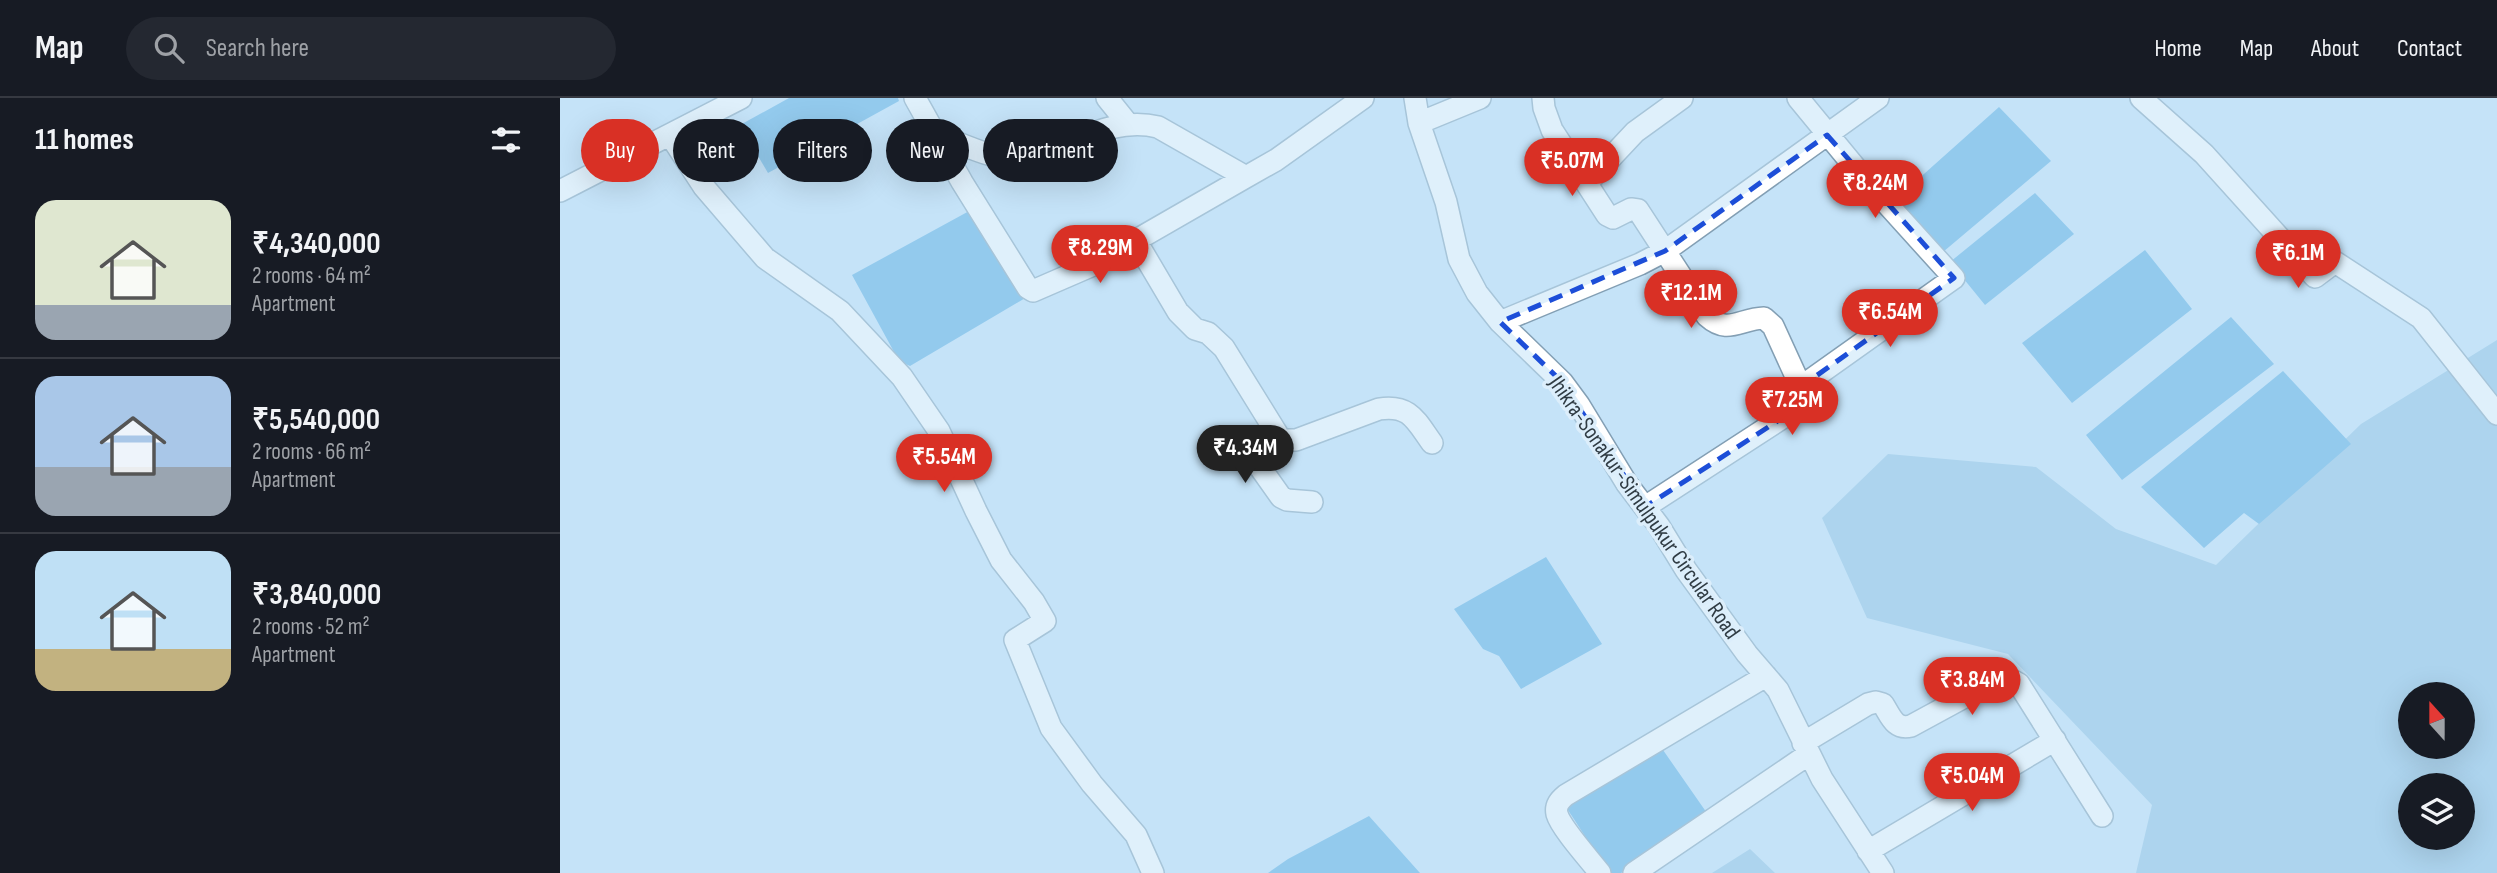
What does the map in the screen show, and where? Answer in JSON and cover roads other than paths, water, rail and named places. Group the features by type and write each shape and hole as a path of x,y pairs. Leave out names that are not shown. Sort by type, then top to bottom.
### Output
{"street":[{"path":"560,191 741,98"},
{"path":"915,98 927,119"},
{"path":"1107,98 1128,124"},
{"path":"964,182 1028,288 1033,291 1093,265 1276,160 1363,98"},
{"name":"Jhikra-Sonakur-Simulpukur Circular Road","path":"1415,98 1419,123 1446,202 1458,259 1477,293 1500,322 1562,382 1579,405 1627,484 1725,624 1778,690 1838,806 1883,873"},
{"path":"1419,123 1480,98"},
{"path":"1543,98 1552,130 1607,215 1613,218 1631,209 1637,210 1707,316 1717,325 1726,327 1752,318 1765,318 1773,326 1805,396 1796,409 1645,507"},
{"path":"1588,182 1635,132 1682,98"},
{"path":"1798,98 1954,278 1802,386"},
{"path":"1500,322 1665,251 1878,98"},
{"path":"2140,98 2204,154 2315,277 2335,262 2421,318 2497,414"},
{"path":"969,146 994,154 1026,158 1094,133 1143,123 1158,127 1246,177"},
{"path":"670,135 704,187 765,258 840,311 902,377 939,431 1001,560 1034,602 1045,621 1015,640 1051,728 1092,784 1136,835 1153,873"},
{"path":"1136,241 1178,312 1185,321 1216,339 1224,348 1276,434 1281,440 1287,441"},
{"path":"1312,502 1281,497 1259,466 1260,460 1287,441 1392,407 1404,410 1413,417 1432,443"},
{"path":"1600,873 1563,824 1557,812 1558,802 1766,676"},
{"path":"1634,873 1868,704 1883,704 1896,726 1902,728 1911,726 1992,682 2008,678 2019,684 2102,816"},
{"path":"1868,850 2054,740"}]}
